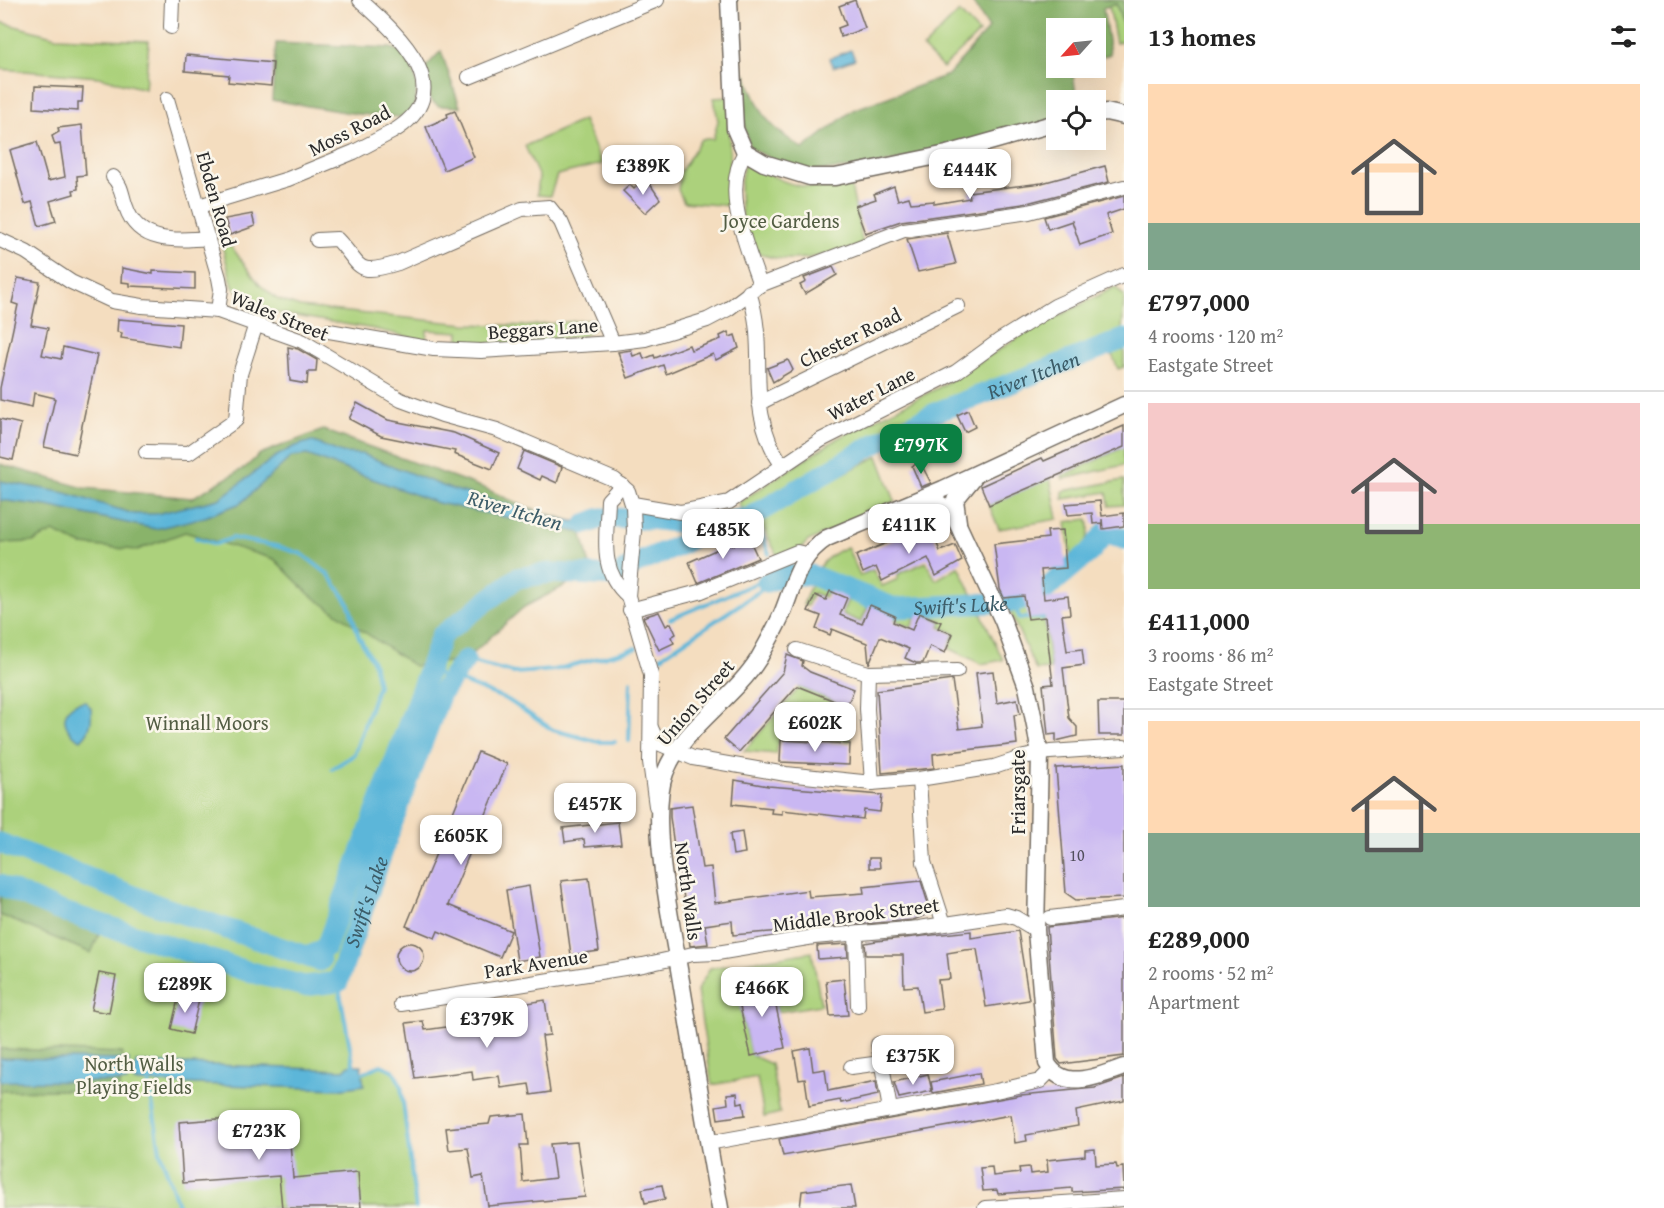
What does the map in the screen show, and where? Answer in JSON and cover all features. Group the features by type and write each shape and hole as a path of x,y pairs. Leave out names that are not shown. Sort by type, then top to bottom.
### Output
{"main road":[{"path":"729,0 735,129 745,152 764,163 810,177 835,177 947,154 1046,126"},
{"path":"803,561 826,538 921,499 1124,405"},
{"name":"Friarsgate","path":"958,526 955,500 981,470"},
{"name":"Friarsgate","path":"921,499 940,504 954,516 1003,621 1028,687 1040,755 1036,930 1045,1048 1051,1070"},
{"name":"Union Street","path":"659,816 659,794 676,751 740,685 774,630 803,561"},
{"name":"North Walls","path":"659,816 677,958 720,1208"},
{"path":"1051,1070 1073,1080 1124,1067"}],"street":[{"path":"171,27 172,0"},
{"name":"Moss Road","path":"199,206 254,191 320,167 382,137 414,116 424,94 419,67 405,45 360,0"},
{"path":"469,77 657,0"},
{"name":"Ebden Road","path":"167,99 221,289 218,311"},
{"path":"745,152 739,162 737,173 739,219 755,288 758,322 759,403 763,427 783,465"},
{"path":"113,177 118,182 130,218 139,227 175,241 208,238"},
{"name":"Beggars Lane","path":"329,331 454,351 511,351 613,344 645,339 690,327 729,309 755,288 904,230 1029,212 1124,187"},
{"path":"317,240 337,239 356,264 369,270 377,269 399,263 522,209 539,205 549,207 561,222 613,344"},
{"name":"Wales Street","path":"0,240 36,258 71,282 112,301 142,306 218,311 256,324 321,350 401,400 442,415 496,430 571,460 622,485"},
{"name":"Water Lane","path":"633,506 670,512 720,505 821,440 956,372 1000,340 1055,306 1122,281"},
{"name":"Chester Road","path":"759,403 958,306"},
{"path":"146,452 189,453 236,420 240,374 256,324"},
{"path":"622,485 633,506 634,531 629,576 629,603 615,584 606,559 608,500 622,485"},
{"path":"629,603 699,592 797,552 803,561"},
{"name":"North Walls","path":"629,603 645,649 651,675 649,720 654,800 659,816"},
{"path":"797,651 868,673 957,671"},
{"path":"868,673 867,709 872,783"},
{"path":"649,720 658,743 693,758 786,774 872,783 919,779 994,767 1024,757 1050,752 1124,747"},
{"path":"919,779 924,862 944,924"},
{"path":"1050,918 1124,909"},
{"name":"Middle Brook Street","path":"677,958 814,937 944,924 1006,915 1036,930"},
{"path":"856,934 858,1006"},
{"name":"Park Avenue","path":"401,1004 677,958"},
{"path":"878,1044 890,1108"},
{"path":"851,1067 881,1063"},
{"path":"708,1143 890,1108 996,1091 1040,1081 1051,1070"},
{"path":"985,1208 1124,1199"}],"green space":[{"path":"971,0 1124,0 1124,28 1116,4 1103,8 1105,18 1046,18 1046,78 1074,78 1075,90 1046,90 1046,126 869,167 812,171 782,164 750,148 742,112 741,74 746,75 761,110 773,126 803,149 853,110 948,75 989,28"},
{"path":"1116,4 1124,28 1124,41 1116,43 1109,6"},
{"path":"959,12 979,33 943,68 923,48"},
{"path":"0,22 56,37 149,41 145,89 99,77 0,69"},
{"path":"1106,28 1110,54 1106,55"},
{"path":"276,43 390,48 405,52 417,87 412,111 400,117 357,114 272,100"},
{"path":"441,51 460,107 439,106 430,100 425,68"},
{"path":"729,97 730,206 684,202 678,190 681,171 701,139 713,139 718,121 714,98"},
{"path":"583,120 602,164 557,175 550,196 537,195 539,177 525,146"},
{"name":"Joyce Gardens","path":"746,158 772,176 795,185 820,188 851,186 863,245 835,253 799,259 781,259 765,255 752,248 744,235 740,200 741,180"},
{"path":"217,227 259,284 277,299 300,307 465,324 528,326 596,319 594,328 584,336 510,344 459,343 459,332 427,330 426,341 374,329 259,310 233,287"},
{"path":"1115,287 1124,296 1122,333 1107,341 943,401 874,436 746,516 738,503 838,438 938,388 1024,334"},
{"path":"1124,344 1124,367 1118,369 1110,350"},
{"path":"323,430 484,488 525,507 579,523 590,566 566,585 524,607 465,660 414,666 309,594 274,559 185,532 137,550 82,545 53,532 33,542 0,543 0,464 84,488 192,498 246,467 260,454"},
{"path":"1124,447 1124,465 1063,479 1062,476"},
{"path":"878,456 895,501 808,541 783,567 758,517"},
{"path":"1050,478 1058,519 999,529 989,505"},
{"path":"1124,480 1124,505 1109,506 1107,492 1063,499 1063,491"},
{"name":"Winnall Moors","path":"0,490 577,528 590,566 566,585 524,607 492,634 465,660 441,693 391,827 338,982 356,1075 381,1065 393,1070 401,1085 416,1208 0,1208"},
{"path":"1088,519 1089,531 1086,541 1071,558 1066,522"},
{"path":"847,547 860,575 873,570 882,586 898,579 898,574 926,562 936,580 959,566 1003,660 981,664 949,648 954,633 940,627 942,621 917,612 911,628 895,620 897,615 869,605 861,622 842,614 848,599 829,589 824,597 813,593 807,606 803,605 814,577 823,563"},
{"path":"1025,601 1044,617 1051,669 1036,670 1007,605"},
{"path":"800,687 849,708 851,741 779,739 776,754 744,751"},
{"path":"0,887 101,930 91,953 0,915"},
{"path":"812,952 821,1005 777,1012 774,997 787,994 785,982 737,993 751,1055 771,1064 780,1113 764,1117 757,1077 712,1085 697,991 710,968"},
{"path":"0,1049 122,1053 119,1089 0,1091"}],"water":[{"path":"851,50 855,59 833,67 830,58"},
{"path":"311,441 342,453 362,454 448,488 555,518 585,523 605,511 605,526 595,531 582,533 438,503 307,455 291,457 241,503 205,517 155,529 47,506 0,500 0,481 66,493 134,514 156,514 219,499 275,457 293,447"},
{"path":"85,701 91,708 91,721 87,733 81,740 69,730 65,718 70,707"},
{"path":"0,1058 129,1060 127,1082 0,1081"},
{"path":"136,1062 344,1070 349,1065 361,1065 364,1085 338,1089 134,1082"}],"building":[{"path":"855,0 865,28 841,37 838,28 846,25 839,6"},
{"path":"186,55 273,63 271,86 228,82 229,75 185,71"},
{"path":"35,86 83,88 82,102 78,102 78,111 34,108"},
{"path":"455,111 474,157 444,170 426,127 448,117 447,114"},
{"path":"82,125 86,175 77,176 78,189 73,190 74,194 50,201 56,221 39,226 32,202 25,204 10,150 37,142 48,181 65,177 60,144 55,145 52,136 59,132 58,128"},
{"path":"1105,166 1109,182 1023,204 901,221 865,233 855,206 876,199 874,194 894,186 898,200 909,197 911,203 934,201 934,204 970,198 969,192 1042,183"},
{"path":"641,182 647,187 650,184 660,199 645,213 623,191 630,185 634,189"},
{"path":"1124,196 1124,209 1106,215 1112,234 1080,245 1072,221 1048,229 1044,217"},
{"path":"252,214 255,226 230,235 225,219"},
{"path":"947,233 956,264 918,272 907,239"},
{"path":"833,267 837,275 805,294 800,285 806,282 804,278"},
{"path":"122,268 153,274 153,271 195,273 195,289 130,286 130,283 121,282"},
{"path":"18,278 40,282 31,325 48,328 42,355 61,359 63,347 97,355 76,454 44,447 55,398 34,393 32,407 0,400 0,388 18,305 12,303"},
{"path":"118,319 181,324 179,347 121,338 122,333 117,332"},
{"path":"728,332 730,337 735,335 739,348 716,360 713,354 666,374 663,365 628,378 618,352 631,350 633,356 642,353 644,359 654,355 655,358 689,345 691,350 721,339 720,336"},
{"path":"288,347 298,349 317,360 316,372 308,372 307,384 290,381"},
{"path":"788,360 793,370 773,382 767,368"},
{"path":"357,403 388,420 454,433 499,453 492,469 454,454 455,451 381,436 349,419"},
{"path":"968,410 975,427 965,432 957,415"},
{"path":"0,419 21,424 13,460 0,457"},
{"path":"1124,426 1124,447 989,505 981,486 1042,458 1044,461"},
{"path":"524,451 562,467 557,483 542,476 540,480 517,469"},
{"path":"920,462 931,483 921,487 912,466"},
{"path":"1100,501 1102,516 1124,513 1124,526 1103,529 1102,519 1102,523 1093,524 1092,513 1068,515 1066,504"},
{"path":"929,525 940,551 955,545 962,561 936,576 928,558 882,581 876,567 863,573 856,556"},
{"path":"1063,530 1066,568 1041,570 1044,599 1068,596 1070,614 1062,615 1067,651 1082,649 1084,665 1063,668 1069,718 1077,727 1077,736 1056,741 1056,734 1048,735 1043,685 1053,684 1045,617 1028,619 1024,596 1004,598 1000,589 994,544 1048,538 1047,531"},
{"path":"746,539 748,544 751,543 758,558 698,583 689,562 731,543 732,546"},
{"path":"830,591 847,598 840,615 862,624 870,605 895,616 893,622 912,630 919,613 941,622 938,628 953,634 945,653 930,646 923,663 916,663 905,658 909,649 880,637 869,664 867,643 832,629 830,635 816,629 821,616 808,611 815,595 826,600"},
{"path":"659,612 666,626 671,623 676,634 671,637 674,643 659,650 643,617"},
{"path":"787,655 803,661 802,666 810,672 854,689 847,706 797,686 739,752 724,739 783,672"},
{"path":"993,671 997,703 1017,699 1020,714 1014,715 1017,744 933,754 934,768 882,773 877,690 952,680 959,729 982,726 976,673"},
{"path":"1098,702 1124,702 1124,735 1099,735"},
{"path":"781,740 850,744 849,765 780,762"},
{"path":"478,752 507,764 448,905 511,931 500,957 438,931 435,938 406,926"},
{"path":"1124,764 1124,898 1076,900 1066,893 1056,768"},
{"path":"735,780 768,786 882,795 880,812 864,810 863,819 782,810 782,814 771,813 772,808 733,804"},
{"path":"692,805 702,868 711,867 715,903 808,890 809,897 864,893 863,887 921,881 931,913 913,920 733,935 732,921 705,925 708,944 690,946 670,808"},
{"path":"618,822 621,844 585,847 584,839 565,842 563,828"},
{"path":"742,832 745,853 733,855 730,834"},
{"path":"869,858 879,858 880,868 869,868"},
{"path":"589,878 599,951 571,955 561,881"},
{"path":"529,886 540,957 517,961 506,890"},
{"path":"1124,918 1124,1056 1061,1064 1057,1059 1047,927"},
{"path":"971,931 971,938 1018,931 1029,1000 986,1007 977,949 965,950 947,953 950,979 938,980 942,1009 922,1012 918,986 904,987 903,955 866,955 865,943"},
{"path":"410,943 420,947 424,957 420,967 410,971 400,967 396,957 400,947"},
{"path":"847,944 848,957 818,959 817,946"},
{"path":"99,973 116,976 109,1013 91,1010"},
{"path":"844,979 848,1015 830,1016 826,981"},
{"path":"785,982 788,994 774,997 785,1048 751,1056 737,993"},
{"path":"179,995 199,1000 191,1034 171,1029"},
{"path":"545,1000 550,1035 542,1036 550,1092 531,1095 529,1084 501,1088 499,1076 473,1080 472,1071 415,1078 406,1023 423,1021 425,1030 518,1017 516,1005"},
{"path":"810,1048 813,1071 825,1069 828,1091 876,1081 878,1095 841,1103 840,1100 809,1106 805,1079 799,1080 794,1051"},
{"path":"979,1073 981,1084 933,1093 931,1082"},
{"path":"928,1074 932,1091 899,1098 894,1082"},
{"path":"1124,1078 1124,1101 1076,1111 1078,1126 1026,1135 1027,1141 1015,1143 1011,1115 783,1156 779,1139 1021,1095 1095,1088"},
{"path":"737,1093 738,1103 743,1102 745,1115 718,1119 716,1106 728,1104 727,1094"},
{"path":"525,1114 528,1145 520,1145 523,1182 555,1178 550,1144 577,1142 585,1197 488,1206 483,1176 473,1178 468,1148 449,1150 446,1128 489,1124 491,1117"},
{"path":"256,1116 257,1122 288,1119 293,1178 358,1172 361,1208 282,1208 279,1176 183,1183 179,1122"},
{"path":"1095,1149 1096,1165 1116,1164 1117,1168 1123,1167 1124,1189 1072,1192 1072,1188 998,1194 997,1190 983,1191 980,1168 992,1167 993,1176 1020,1173 1019,1168 1029,1167 1030,1174 1048,1172 1047,1160 1085,1156 1085,1150"},
{"path":"662,1185 665,1199 645,1203 642,1189"},
{"path":"851,1185 855,1208 800,1208 802,1191"}],"waterway":[{"name":"River Itchen","path":"586,524 601,518 649,519 700,525 749,518 871,446 937,412 1124,339"},
{"path":"755,516 769,554"},
{"path":"309,957 326,947 441,636 517,578 550,573 617,576 635,564 680,545 698,534 700,525"},
{"name":"Swift's Lake","path":"767,582 784,575 811,575 895,608 1012,602 1039,595 1091,551 1105,533 1124,539"},
{"path":"196,538 216,544 232,538 276,546 302,554 329,575 348,602 359,637 373,662 378,685 354,755 332,769"},
{"name":"Swift's Lake","path":"775,573 777,577"},
{"name":"Swift's Lake","path":"670,619 759,582 766,582"},
{"path":"661,657 760,591 767,582"},
{"path":"1012,602 1020,618 1043,618"},
{"name":"Swift's Lake","path":"465,660 514,673 554,670 636,648"},
{"name":"Swift's Lake","path":"0,885 55,909 243,970 304,986 338,982 391,827 441,693 465,660"},
{"path":"429,668 449,682"},
{"path":"452,678 508,700 553,730 599,742 615,742"},
{"path":"629,741 631,681"},
{"path":"0,843 157,905 320,961"},
{"path":"338,982 354,1068"},
{"path":"358,1075 381,1065 393,1070 401,1085 416,1208"},
{"path":"148,1078 160,1151 179,1208"}],"park label":[{"name":"North Walls Playing Fields","path":"134,1074"}]}
